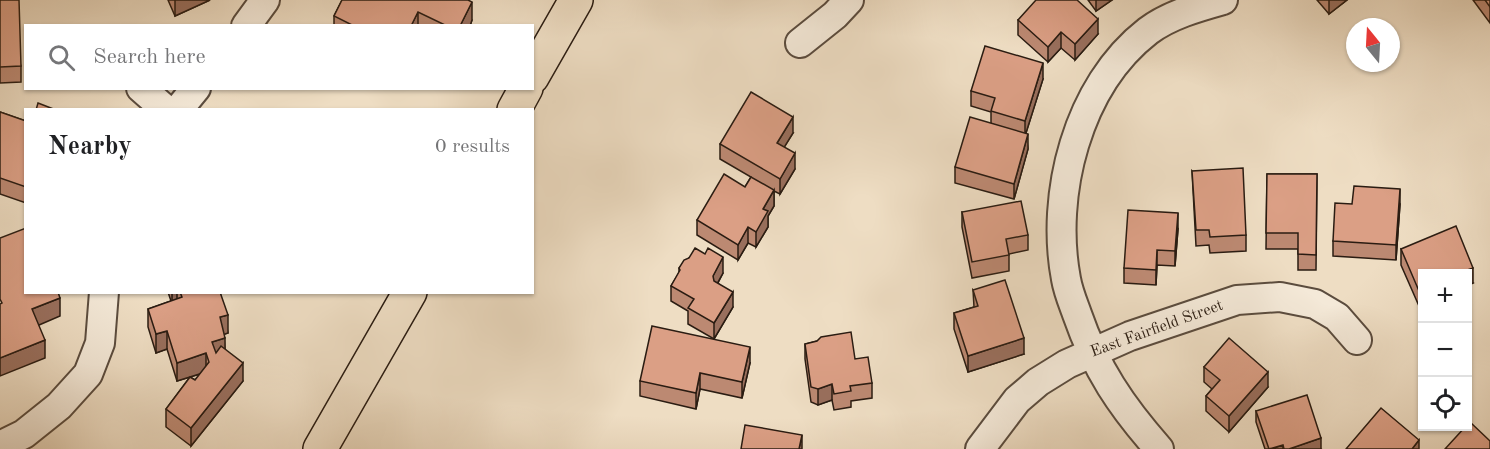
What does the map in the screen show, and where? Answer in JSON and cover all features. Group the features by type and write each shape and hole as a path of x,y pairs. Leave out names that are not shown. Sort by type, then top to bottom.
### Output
{"main road":[{"path":"534,74 576,0"},
{"path":"515,108 525,90"},
{"path":"320,449 409,294"}],"street":[{"path":"247,24 265,0"},
{"path":"800,43 835,15 849,0"},
{"path":"1159,449 1114,392 1092,352 1066,282 1061,222 1064,189 1070,157 1095,97 1117,61 1149,30 1190,9 1223,0"},
{"path":"143,90 164,108"},
{"path":"180,108 194,90"},
{"path":"0,446 24,434 59,406 88,374 100,343 105,294"},
{"name":"East Fairfield Street","path":"980,449 1017,400 1038,382 1092,352 1172,320 1237,300 1280,297 1315,304 1337,318 1357,340"}],"building":[{"path":"0,0 19,0 21,66 0,67"},
{"path":"342,0 468,0 472,2 461,24 443,24 418,12 412,24 350,24 334,16"},
{"path":"1036,0 1077,0 1098,19 1075,44 1061,32 1048,47 1018,20"},
{"path":"985,46 1043,63 1025,121 991,111 995,98 971,91"},
{"path":"751,92 793,117 777,143 795,153 780,179 720,144"},
{"path":"38,103 51,108 37,108"},
{"path":"0,112 24,120 24,186 0,178"},
{"path":"970,117 1028,134 1014,184 955,167"},
{"path":"1243,168 1246,235 1210,237 1209,230 1196,230 1192,171"},
{"path":"724,174 745,187 751,177 774,190 763,209 768,211 756,232 748,227 738,245 697,220"},
{"path":"1267,174 1317,174 1316,255 1298,254 1298,233 1266,233"},
{"path":"1354,186 1400,189 1396,245 1333,241 1335,203 1352,204"},
{"path":"1021,201 1028,235 1006,239 1009,255 972,262 962,212"},
{"path":"1128,210 1178,213 1175,251 1157,250 1156,270 1124,268"},
{"path":"1456,226 1473,268 1418,269 1418,289 1401,249"},
{"path":"24,229 24,294 59,294 60,298 32,309 45,340 0,358 0,304 2,303 0,299 0,238"},
{"path":"695,248 705,254 708,248 723,257 713,276 714,281 733,292 714,323 688,308 694,299 671,286 684,260 689,258"},
{"path":"1005,280 1024,338 968,356 954,313 978,306 973,290"},
{"path":"181,294 221,294 228,315 220,317 225,338 212,342 216,353 221,346 243,363 191,428 166,409 190,377 195,380 209,362 206,353 177,363 167,331 156,334 148,309 182,297"},
{"path":"652,326 750,347 742,382 700,373 696,393 640,381"},
{"path":"851,332 855,359 868,357 872,383 850,386 851,391 834,394 832,384 818,389 811,387 805,344 817,341 821,337"},
{"path":"1229,338 1268,372 1229,416 1206,396 1220,380 1204,367"},
{"path":"1307,395 1321,438 1289,449 1284,449 1283,445 1269,449 1256,411"},
{"path":"1381,408 1419,440 1412,449 1346,449"},
{"path":"1472,424 1490,441 1490,449 1445,449 1461,431 1472,431"},
{"path":"745,425 802,435 799,449 741,449"}]}
